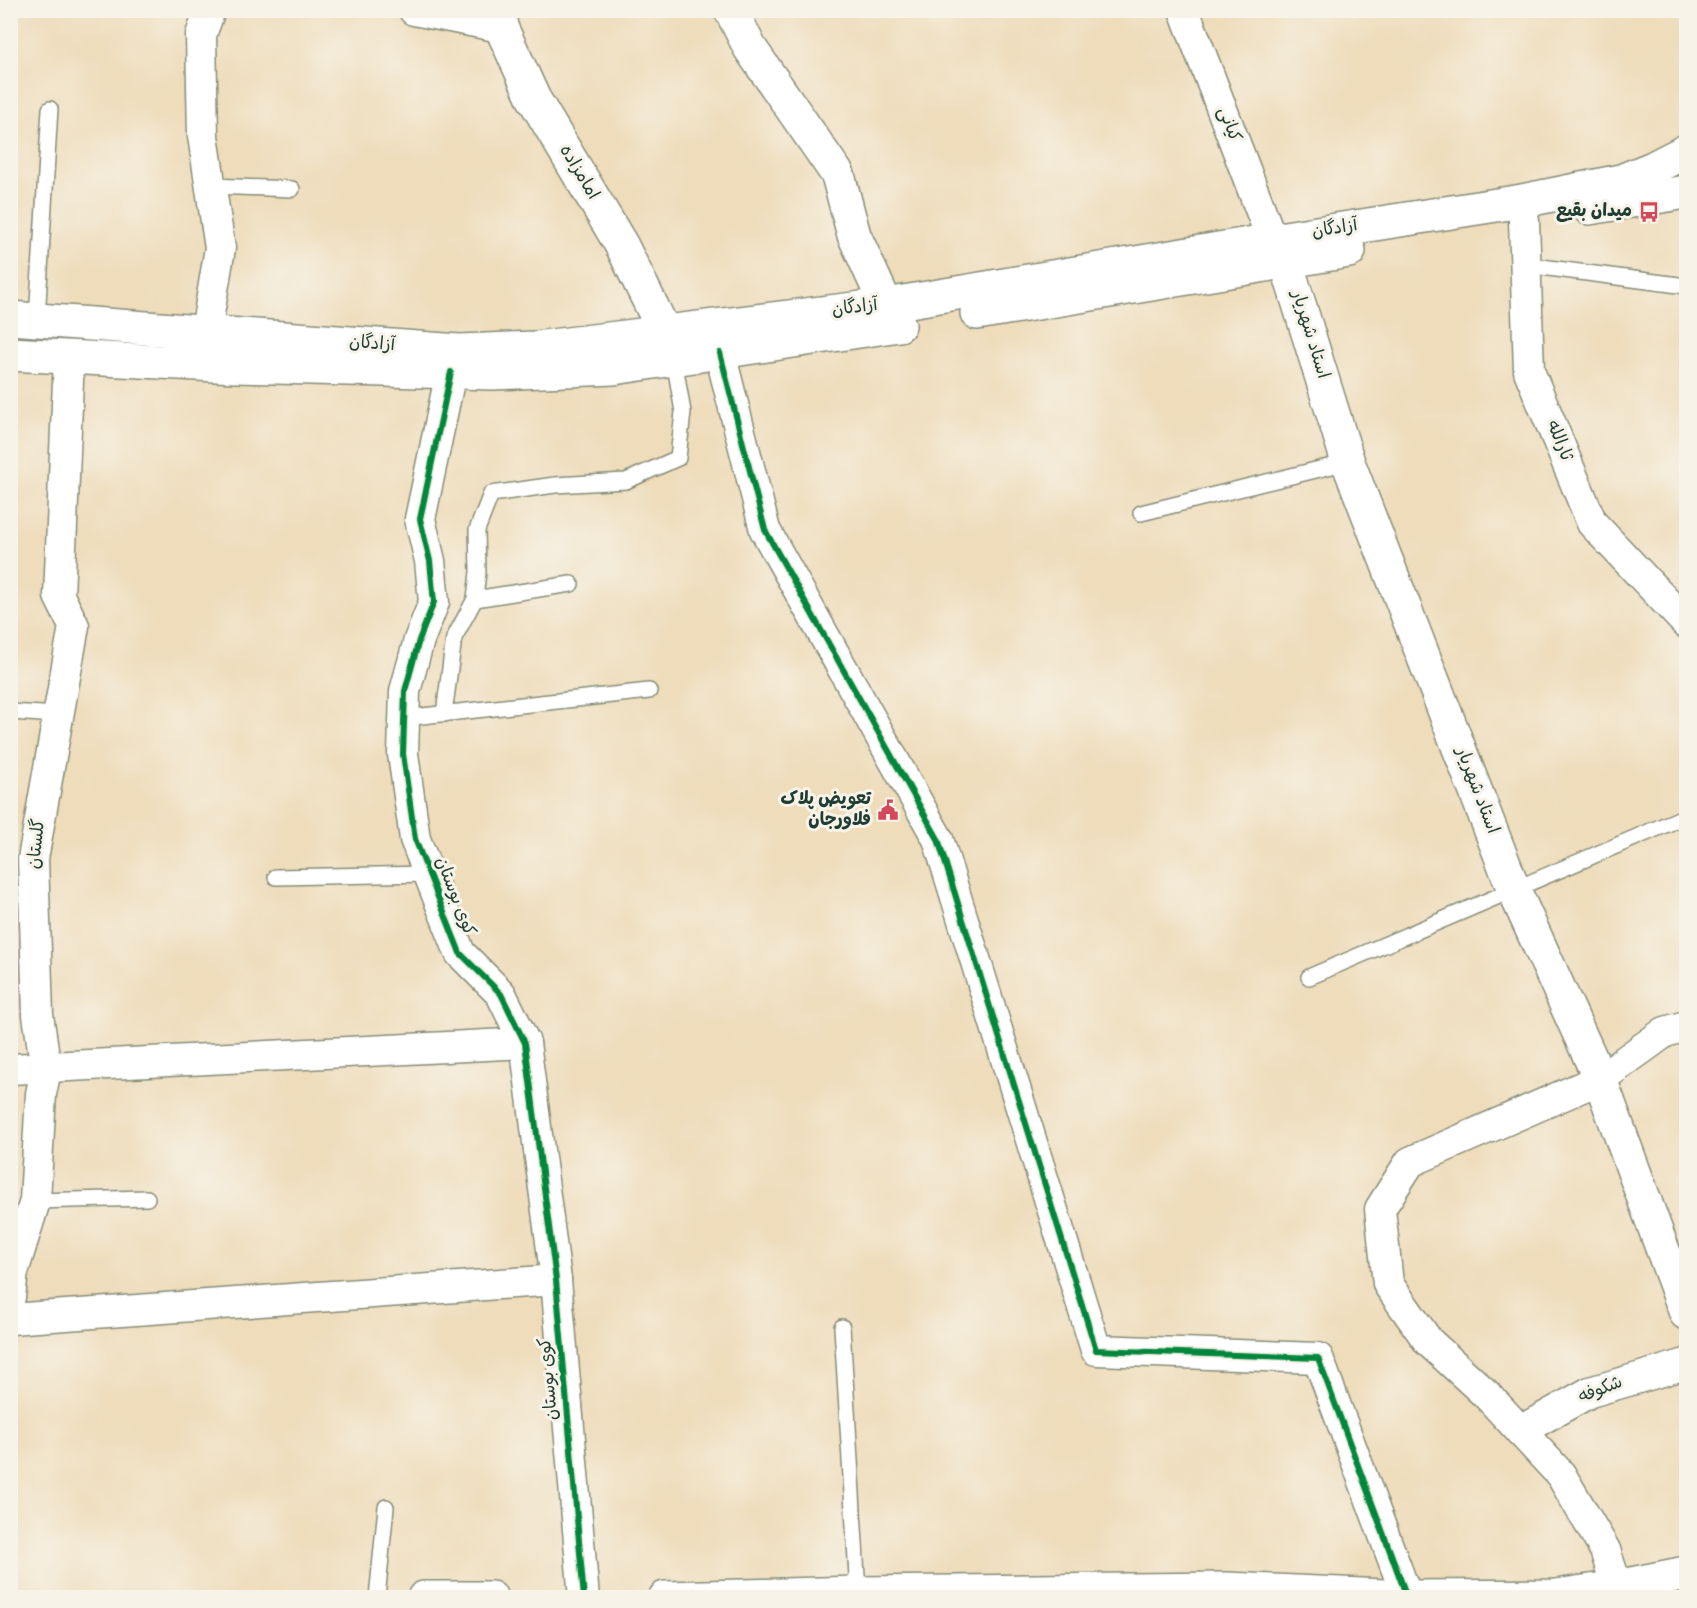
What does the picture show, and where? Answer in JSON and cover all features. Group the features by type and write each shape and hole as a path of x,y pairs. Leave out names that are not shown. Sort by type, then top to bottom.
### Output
{"main road":[{"path":"731,10 750,48 838,175 854,235 886,305"},
{"name":"امامزاده","path":"500,19 534,99 622,246 669,346"},
{"name":"آزادگان","path":"24,319 459,351 669,346 720,353 1143,287 1279,251 1621,181 1686,151"},
{"name":"آزادگان","path":"10,354 235,366 493,373 614,368 669,346 886,305 1524,220 1686,192"},
{"name":"استاد شهریار","path":"1279,251 1348,462 1514,890 1600,1079 1686,1313"},
{"path":"665,1598 858,1593 1227,1589 1407,1597 1557,1596 1686,1573"},
{"path":"423,1598 491,1598"}],"street":[{"path":"206,332 220,248 203,136 201,35 210,10"},
{"path":"414,10 500,19"},
{"name":"کیانی","path":"1184,10 1279,251"},
{"name":"ثارالله","path":"1524,220 1530,371 1592,523 1686,623"},
{"path":"720,353 765,530 938,839 1096,1350 1318,1358 1407,1597"},
{"name":"گلستان","path":"10,1297 13,1272 35,1201 41,1094 46,1069 38,1015 33,859 75,626 59,596 69,357"},
{"name":"کوی بوستان","path":"451,372 420,519 430,561 434,602 419,640 405,691 404,754 415,839 460,953 501,993 525,1043 556,1280 584,1598"},
{"path":"1617,1587 1605,1550 1561,1475 1489,1397 1428,1341 1388,1284 1380,1209 1410,1162 1600,1079 1665,1032 1686,1026"},
{"path":"10,1069 46,1069 525,1043"},
{"path":"10,1319 556,1280"},
{"name":"شکوفه","path":"1520,1431 1590,1392 1686,1364"}],"lane":[{"path":"24,319 50,109"},
{"path":"211,186 292,189"},
{"path":"1526,265 1686,286"},
{"path":"444,714 454,638 475,598 478,572 477,530 491,494 555,484 626,480 678,458 683,412 669,346"},
{"path":"1141,513 1348,462"},
{"path":"475,598 571,584"},
{"path":"404,718 649,691"},
{"path":"10,712 58,715"},
{"path":"1308,977 1686,816"},
{"path":"276,877 429,874"},
{"path":"35,1201 147,1198"},
{"path":"842,1327 858,1593"},
{"path":"377,1598 386,1507"}],"cycle path":[{"path":"720,353 765,530 938,839 1096,1350 1318,1358 1407,1597"},
{"path":"451,372 420,519 430,561 434,602 419,640 405,691 403,754 415,839 460,953 501,994 525,1043 556,1280 584,1598"}],"place":[{"name":"میدان بقیع","path":"1649,212"},
{"name":"تعویض پلاک فلاورجان","path":"888,810"}]}
